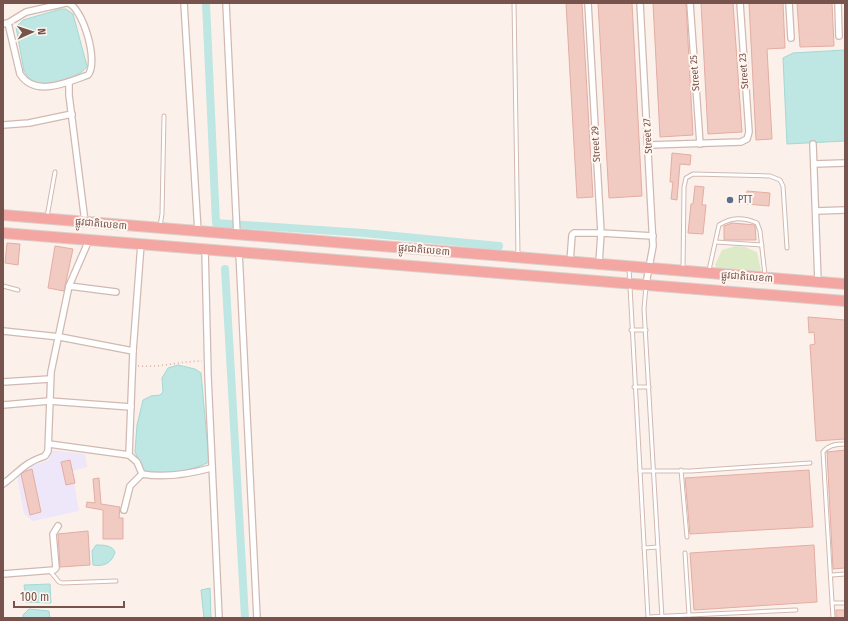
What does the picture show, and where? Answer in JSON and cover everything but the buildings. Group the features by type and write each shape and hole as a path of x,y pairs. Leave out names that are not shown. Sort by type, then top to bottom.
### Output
{"highway":[{"name":"ផ្លូវជាតិលេខ៣","path":"3,216 845,284"},
{"name":"ផ្លូវជាតិលេខ៣","path":"3,233 845,301"}],"street":[{"path":"67,3 74,5 78,10 93,60 93,66 88,75 52,86 40,87 27,83 20,74 6,23 26,12 67,3"},
{"path":"184,3 203,232"},
{"path":"226,3 235,234"},
{"name":"Street 29","path":"588,3 601,233 599,264"},
{"name":"Street 27","path":"640,3 653,236 652,257 646,284"},
{"name":"Street 25","path":"690,3 700,144"},
{"name":"Street 23","path":"700,144 740,142 747,139 749,132 740,3"},
{"path":"789,3 791,38"},
{"path":"838,3 839,36"},
{"path":"69,82 85,222"},
{"path":"3,126 29,123 72,114"},
{"path":"649,145 700,144"},
{"path":"813,144 818,282"},
{"path":"814,164 845,163"},
{"path":"816,211 845,210"},
{"path":"570,262 572,235 574,233 653,236"},
{"path":"3,484 30,461 45,456 49,444 50,379 70,286 89,240"},
{"path":"129,455 132,351 141,244"},
{"path":"207,249 211,468 220,618"},
{"path":"236,252 257,618"},
{"path":"70,286 116,292"},
{"path":"3,331 60,337 132,351"},
{"path":"3,382 50,379"},
{"path":"3,405 49,401 131,407"},
{"path":"49,444 129,455 137,462 142,474"},
{"path":"142,474 161,477 196,472 211,468"},
{"path":"124,510 130,486 142,474"},
{"path":"3,574 50,572 56,568 53,534 58,526"}],"lane":[{"path":"514,3 518,258"},
{"path":"160,228 162,214 164,116"},
{"path":"46,219 54,172"},
{"path":"683,272 684,187 686,178 693,174 770,176 780,180 783,186 786,248"},
{"path":"708,274 719,225 728,219 737,218 749,219 757,223 762,245 765,278"},
{"path":"716,242 762,245"},
{"path":"629,266 628,283 648,618 796,610"},
{"path":"646,284 644,309 662,617"},
{"path":"3,286 18,290"},
{"path":"631,330 646,330"},
{"path":"634,387 649,387"},
{"path":"833,618 832,575 823,452 826,448 834,445 845,444"},
{"path":"640,471 810,463"},
{"path":"681,470 686,537"},
{"path":"644,548 658,547"},
{"path":"685,553 688,615"},
{"path":"50,572 58,582 62,583 116,581"},
{"path":"832,575 845,574"},
{"path":"832,603 845,603"}],"path":[{"path":"132,365 156,367 176,362 208,362"}],"shaded area":[{"path":"50,450 85,454 87,467 72,471 79,511 33,521 24,514 17,475 22,469 49,460"}],"green space":[{"path":"736,246 745,247 757,252 761,271 717,268 715,265 722,250"}],"water":[{"path":"61,9 66,9 73,14 87,66 84,70 73,77 65,80 43,84 38,83 33,81 24,71 16,27 23,20"},
{"path":"845,50 845,141 787,144 783,58 793,53"},
{"path":"178,365 195,369 201,373 209,462 178,472 144,472 135,452 137,425 143,400 151,396 160,395 163,392 162,378 168,368"},
{"path":"96,545 110,547 115,552 112,559 104,565 93,565 92,551"},
{"path":"50,584 51,603 26,602 24,585"},
{"path":"210,588 211,618 204,618 201,590"},
{"path":"29,609 49,611 50,618 23,618 23,615"}],"waterway":[{"path":"206,3 216,223 364,233 499,246"},
{"path":"225,269 245,618"}],"place":[{"name":"PTT","path":"730,200"}]}
